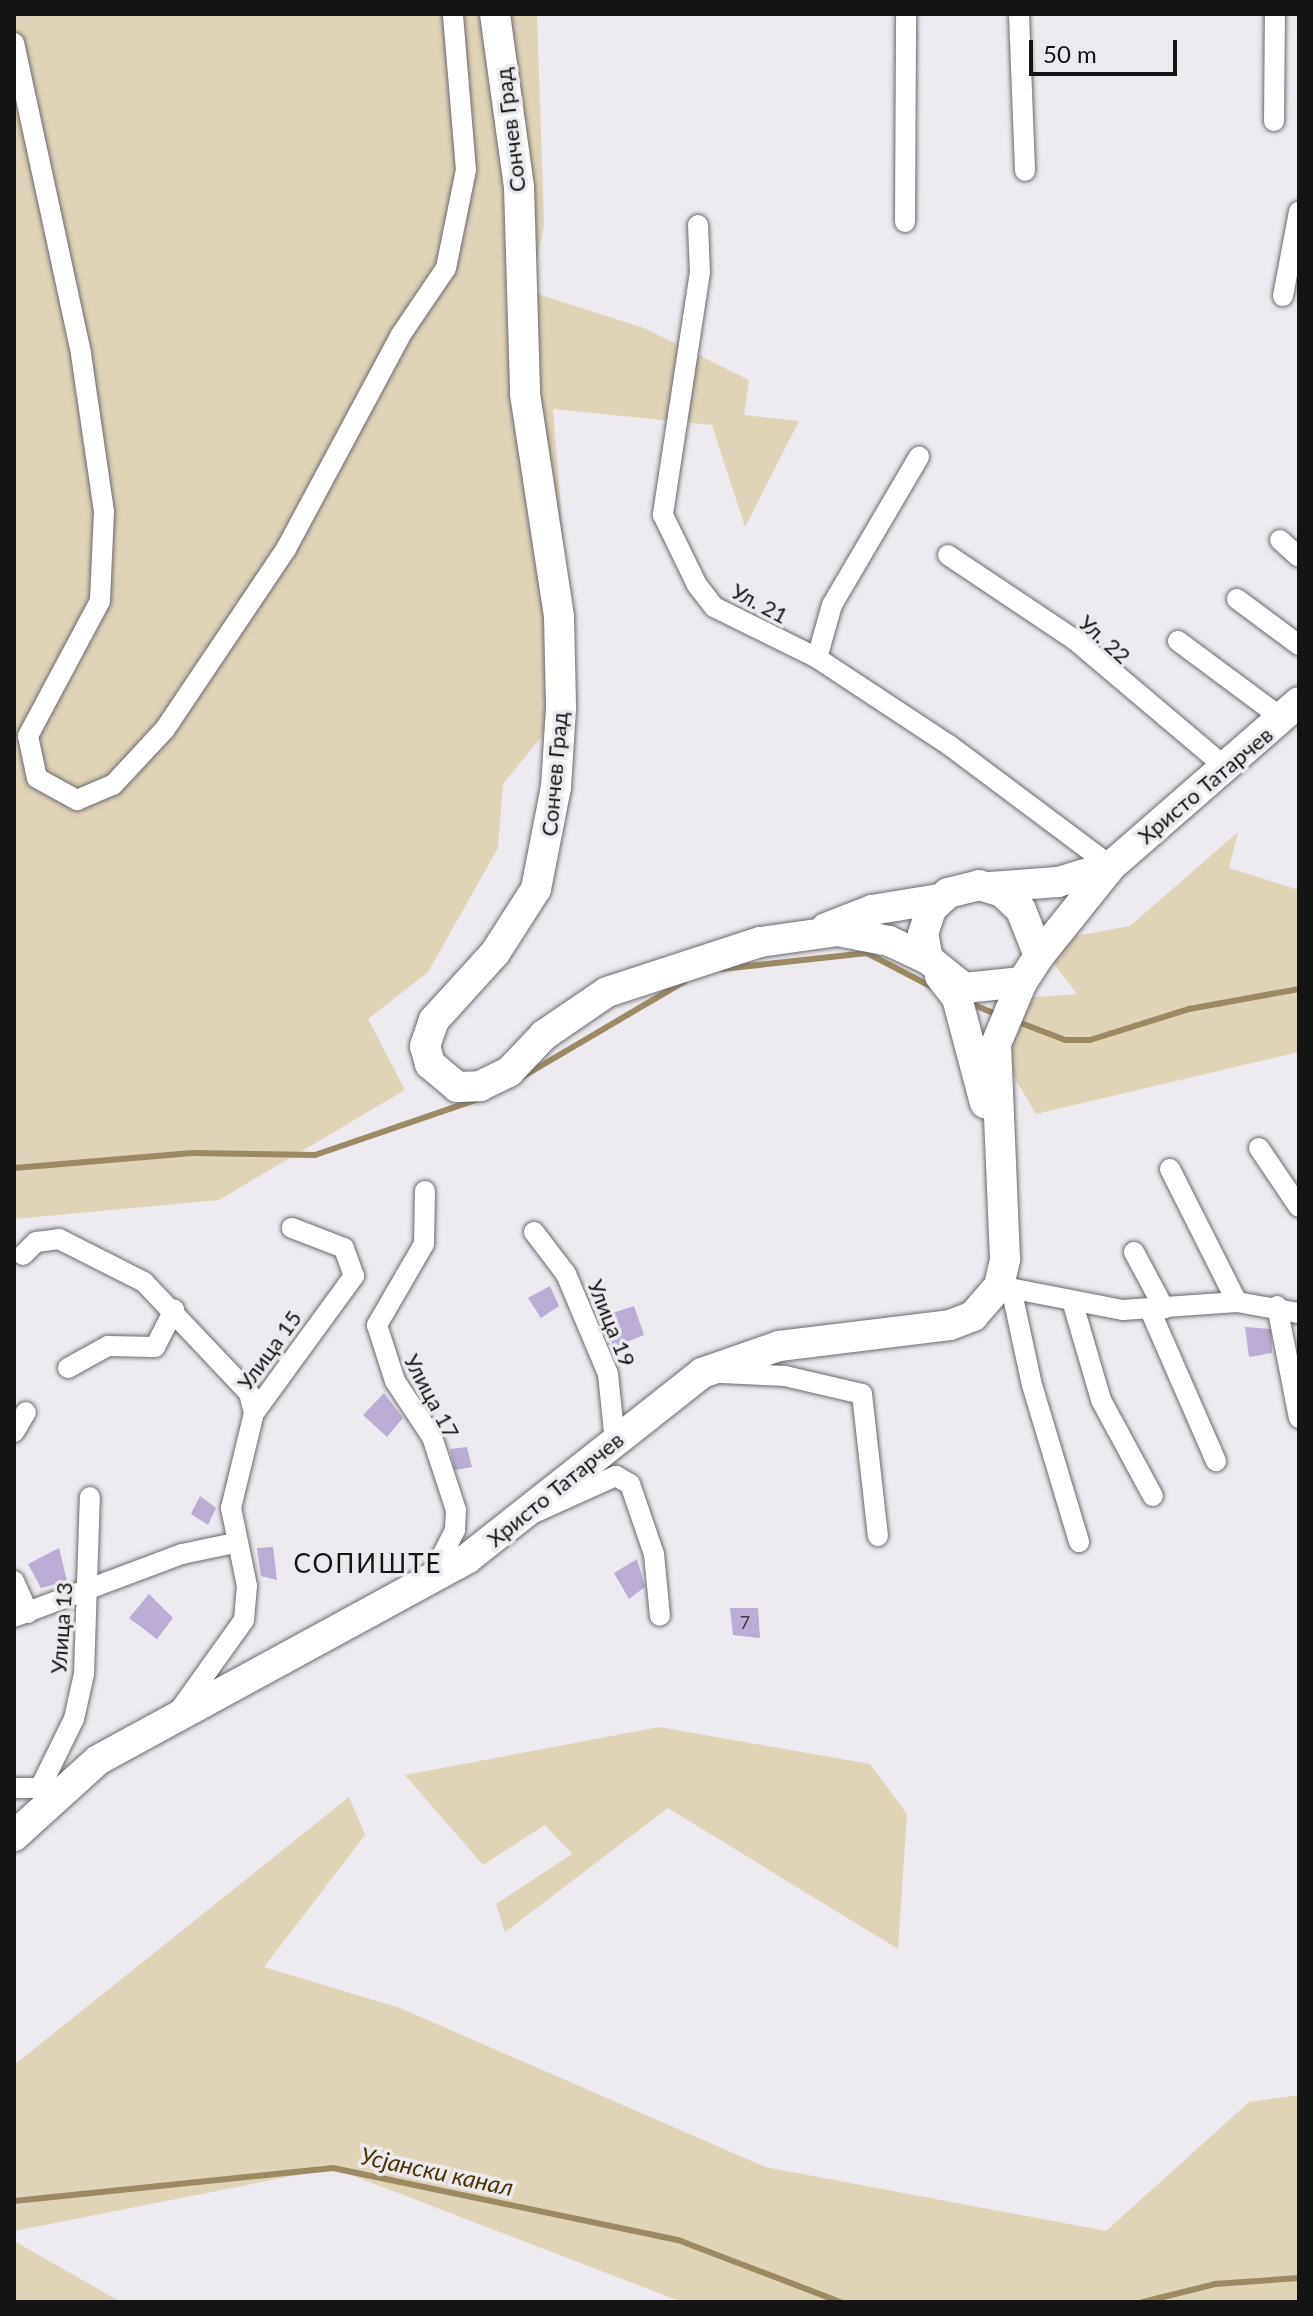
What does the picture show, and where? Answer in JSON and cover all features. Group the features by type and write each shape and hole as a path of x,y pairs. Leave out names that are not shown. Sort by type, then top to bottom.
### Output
{"main road":[{"name":"Сончев Град","path":"495,14 519,187 528,436 559,617 556,787 536,889 495,953 434,1020 425,1046 430,1064 457,1087 480,1086 509,1072 544,1035 607,992 760,942 813,935"},
{"name":"Христо Татарчев","path":"1039,956 1111,866 1291,711"},
{"name":"Христо Татарчев","path":"990,887 1058,882 1111,866"},
{"path":"813,935 872,910 939,899 968,885 990,887 1021,910 1039,956 1022,982 996,1044 998,1147 1006,1224 1005,1287"},
{"path":"939,899 923,934 933,967 959,1006 998,1147"},
{"path":"813,935 862,934 933,967 964,988 1022,982"},
{"name":"Христо Татарчев","path":"14,1836 44,1794 176,1715 430,1581 530,1515 702,1373 779,1346 950,1325 973,1316 1005,1287"}],"street":[{"path":"14,43 81,354 104,512 100,601 28,736 37,778 77,800 113,785 165,729 286,549 400,336 446,268 466,170 453,14"},
{"path":"905,222 906,14"},
{"path":"1019,14 1025,171"},
{"path":"1274,121 1275,14"},
{"path":"1283,296 1299,211"},
{"name":"Ул. 21","path":"698,225 700,272 663,515 714,607 817,658 1070,830 1111,866"},
{"path":"817,658 832,605 919,457"},
{"path":"1280,540 1299,557"},
{"name":"Ул. 22","path":"948,555 1075,640 1224,766"},
{"path":"1237,599 1299,645"},
{"path":"1178,641 1291,711"},
{"path":"1259,1148 1299,1207"},
{"path":"1170,1169 1237,1302"},
{"name":"Улица 17","path":"425,1191 424,1244 377,1325 395,1381 432,1437 456,1510 455,1530 430,1581"},
{"name":"Улица 15","path":"176,1715 244,1620 247,1586 235,1543 231,1508 254,1413 354,1276 344,1248 292,1228"},
{"name":"Улица 19","path":"534,1232 566,1274 608,1374 615,1442"},
{"path":"23,1255 49,1238 71,1242 144,1282 174,1310 249,1393 254,1413"},
{"path":"1134,1252 1216,1461"},
{"path":"1005,1287 1073,1304 1157,1309 1237,1302 1293,1306 1299,1418"},
{"path":"1005,1287 1079,1542"},
{"path":"1073,1304 1101,1400 1153,1496"},
{"path":"68,1368 108,1346 155,1347 174,1310"},
{"path":"702,1373 785,1376 862,1394 878,1536"},
{"path":"14,1432 26,1412"},
{"path":"530,1515 616,1476 630,1484 654,1554 660,1616"},
{"name":"Улица 13","path":"44,1794 74,1719 84,1674 90,1497"},
{"path":"14,1581 21,1615 86,1594 182,1554 235,1543"},
{"path":"14,1788 44,1794"}],"shaded area":[{"path":"14,14 537,14 544,225 531,292 644,328 749,380 744,415 799,421 745,527 712,425 553,409 569,611 561,713 503,784 498,848 428,972 368,1019 405,1090 219,1200 14,1219"},
{"path":"1238,832 1229,868 1299,890 1299,1052 1036,1114 1001,1055 1023,998 1077,994 1038,943 1130,926"},
{"path":"659,1727 870,1764 907,1814 898,1949 668,1808 505,1932 496,1904 572,1854 545,1825 483,1865 405,1775"},
{"path":"349,1797 365,1835 264,1967 400,2008 765,2167 1106,2231 1249,2102 1299,2095 1299,2302 682,2302 333,2168 14,2231 14,2065"},
{"path":"14,2241 121,2302 14,2302"}],"building":[{"path":"550,1286 559,1306 541,1318 528,1298"},
{"path":"634,1306 644,1335 614,1347 600,1317"},
{"path":"1245,1327 1271,1329 1272,1353 1249,1357"},
{"path":"384,1393 403,1418 387,1437 363,1415"},
{"path":"467,1447 472,1467 455,1470 450,1449"},
{"path":"200,1496 216,1508 208,1525 191,1514"},
{"path":"273,1547 277,1580 261,1576 257,1548"},
{"path":"59,1548 67,1581 41,1588 28,1564"},
{"path":"637,1559 645,1587 629,1599 614,1573"},
{"path":"149,1594 173,1618 157,1639 129,1618"},
{"path":"730,1608 758,1608 760,1638 733,1635"}],"waterway":[{"path":"722,969 867,953 936,989"},
{"path":"522,1077 685,981"},
{"path":"1013,1020 1065,1040 1090,1040 1189,1009 1299,989"},
{"path":"969,1003 999,1015"},
{"path":"14,1168 192,1153 315,1155 476,1100"},
{"name":"Усјански канал","path":"14,2201 333,2168 678,2240 840,2302"},
{"name":"Усјански канал","path":"1143,2302 1215,2284 1299,2278"}],"district":[{"name":"СОПИШТЕ","path":"368,1564"}]}
